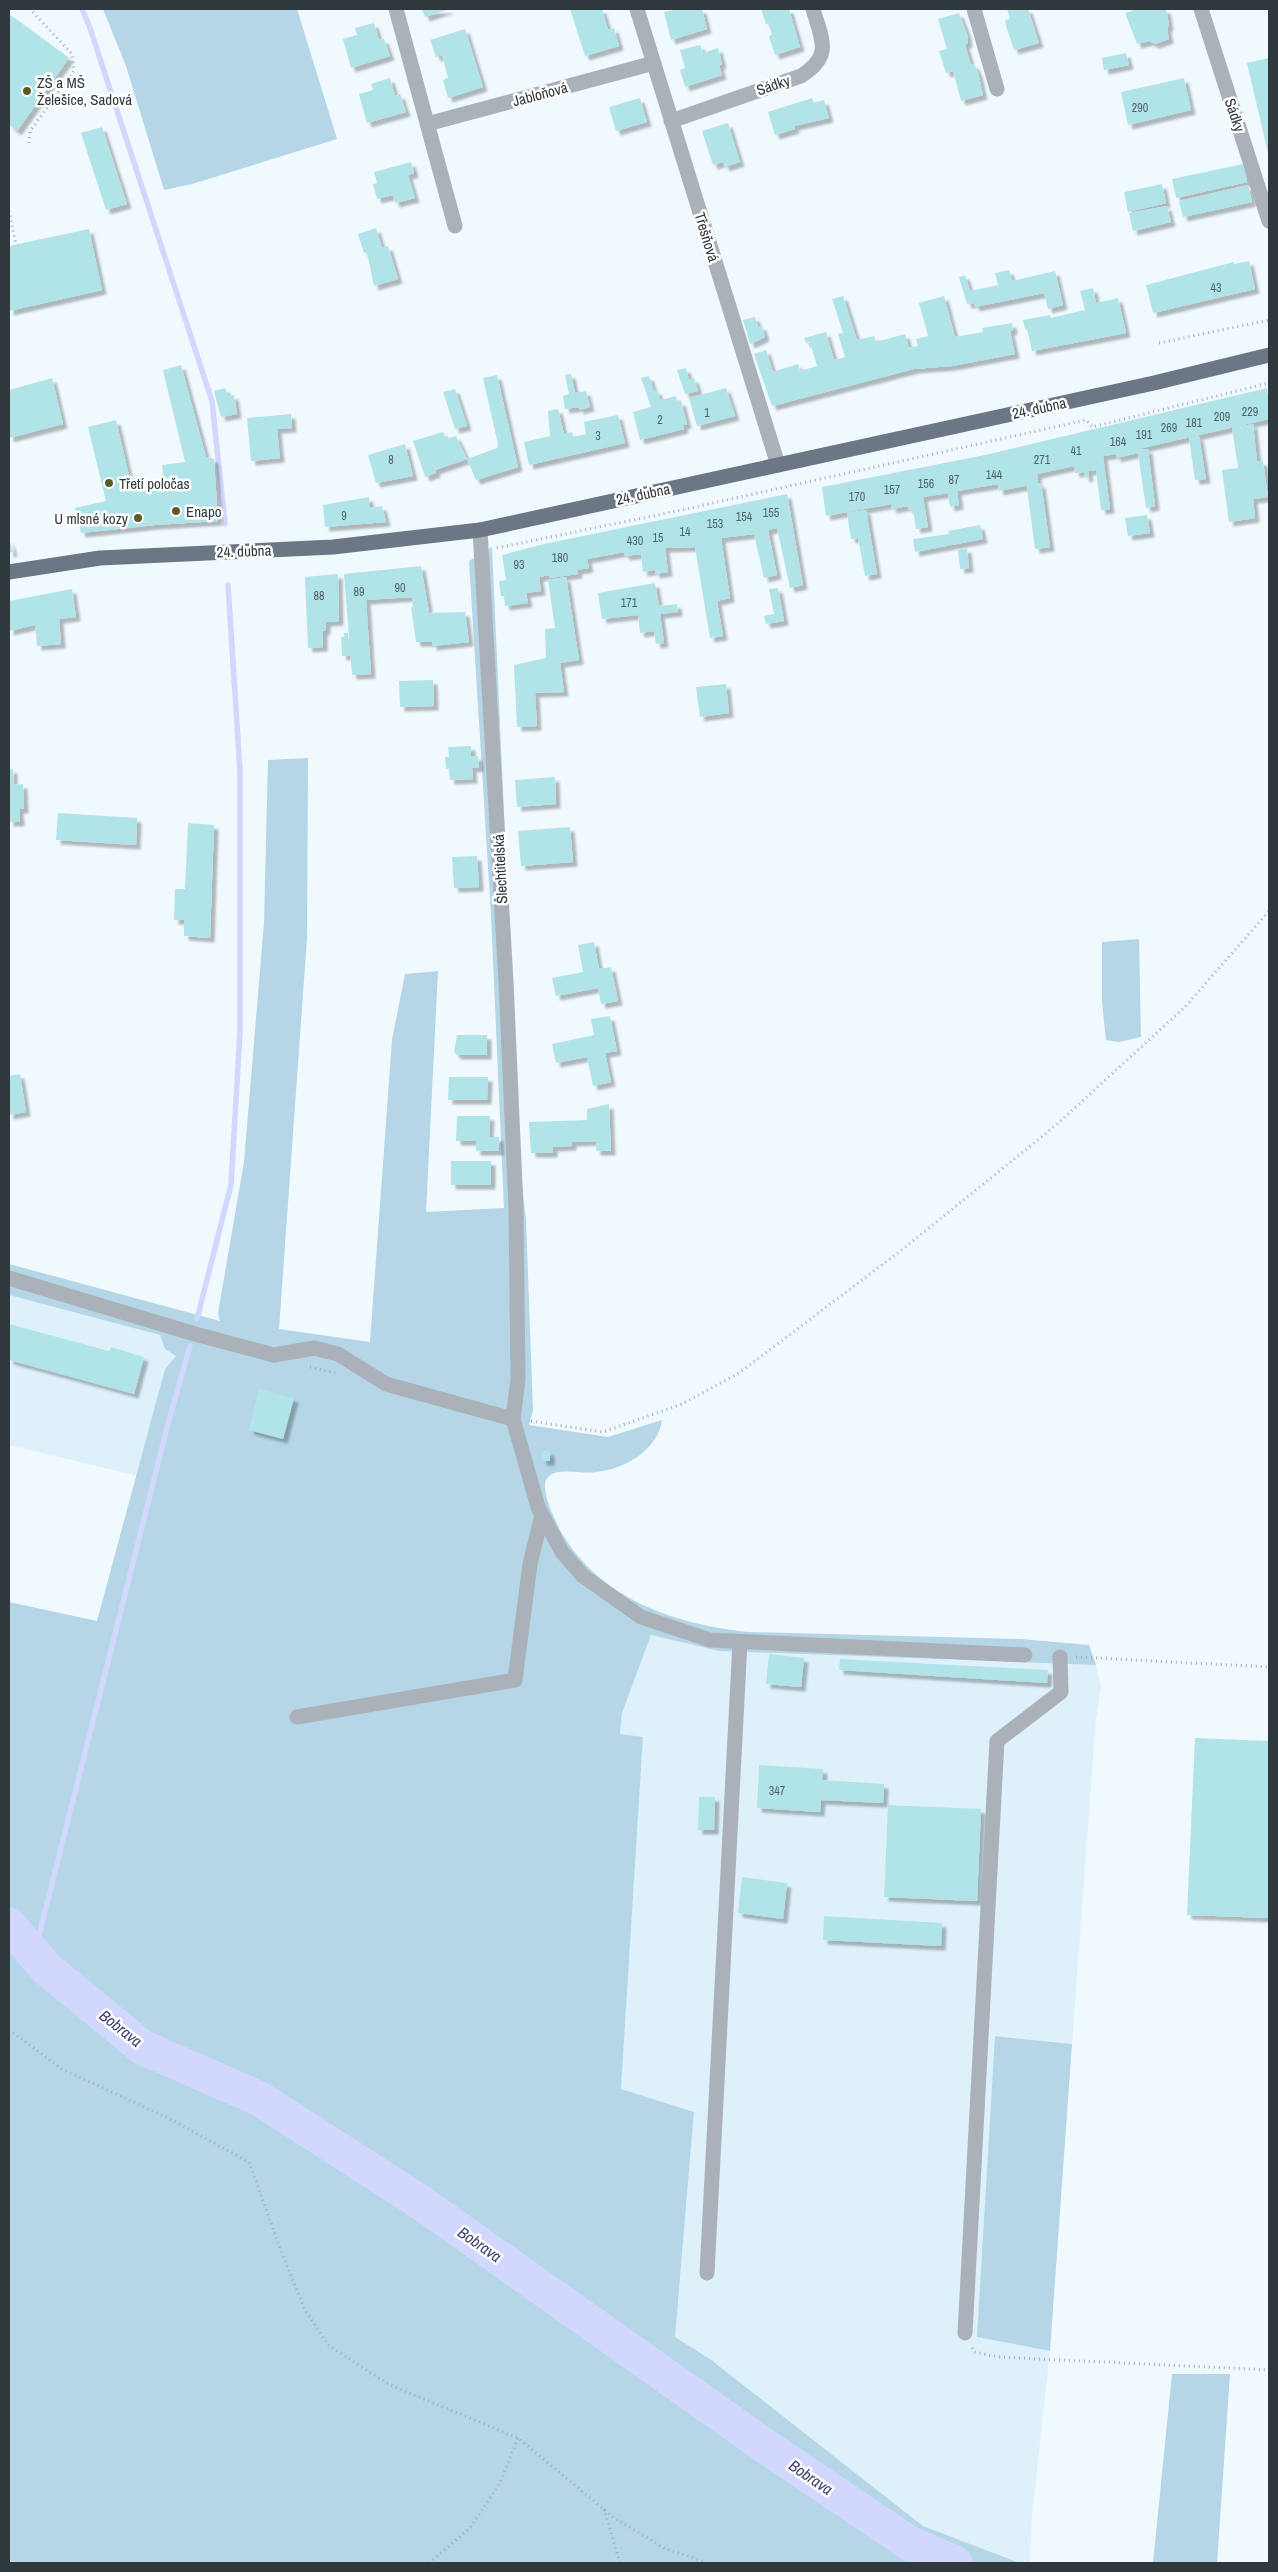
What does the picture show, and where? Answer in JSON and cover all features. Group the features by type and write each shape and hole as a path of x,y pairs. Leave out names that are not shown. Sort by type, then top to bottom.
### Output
{"main road":[{"name":"24. dubna","path":"9,572 100,558 334,547 480,530 1269,355"}],"street":[{"path":"396,9 455,226"},
{"name":"Třešňová","path":"637,9 778,464"},
{"name":"Sádky","path":"671,121 801,76 816,66 822,56 822,39 813,9"},
{"path":"974,9 997,89"},
{"name":"Sádky","path":"1201,9 1269,221"},
{"name":"Jabloňová","path":"427,124 654,63"},
{"name":"Šlechtitelská","path":"480,530 483,552 516,1208 518,1379 513,1419"},
{"path":"9,1278 195,1334 274,1355 314,1348 338,1354 386,1384 513,1419 538,1507 562,1552 582,1576 641,1617 710,1640 1025,1655"},
{"path":"297,1717 515,1680 530,1564 542,1515"},
{"path":"707,2273 740,1642"},
{"path":"966,2333 997,1742 1061,1692 1060,1657"}],"path":[{"path":"29,144 30,131 74,72 72,54 30,9"},
{"path":"9,211 16,244"},
{"path":"1159,343 1269,320"},
{"path":"483,552 1086,420 1092,427 1269,383"},
{"path":"513,1419 603,1432 682,1404 739,1372 903,1249 1055,1126 1185,1007 1269,911"},
{"path":"1060,1657 1269,1667"},
{"path":"9,2030 62,2069 168,2118 249,2162 282,2256 305,2310 328,2345 390,2385 518,2438 604,2509 664,2548 707,2563"},
{"path":"966,2333 974,2352 1000,2357 1269,2370"},
{"path":"429,2563 470,2528 500,2483 518,2438"},
{"path":"604,2509 620,2563"}],"shaded area":[{"path":"103,9 297,9 337,139 192,184 164,190 126,66"},
{"path":"492,547 520,1166 526,1220 533,1410 529,1425 608,1437 662,1420 659,1431 647,1449 629,1462 607,1470 558,1472 548,1477 545,1483 546,1495 560,1530 576,1554 595,1574 617,1590 641,1604 693,1622 748,1632 1021,1639 1089,1645 1096,1665 719,1651 651,1635 622,1713 620,1734 643,1737 621,2089 694,2112 675,2337 710,2359 923,2526 1020,2563 9,2563 9,1602 97,1621 165,1369 176,1356 165,1349 160,1335 9,1295 9,1264 220,1321 218,1313 244,1162 264,923 268,760 308,758 307,938 279,1329 370,1342 392,1040 405,974 438,971 426,1212 504,1208 491,915 469,561"},
{"path":"1139,939 1141,1037 1119,1042 1106,1040 1102,1002 1102,942"},
{"path":"9,1295 161,1335 165,1349 176,1356 165,1369 138,1476 9,1445"},
{"path":"651,1635 719,1651 1096,1665 1101,1686 1096,1719 1072,2044 996,2036 978,2337 1050,2351 1032,2516 1030,2563 1020,2563 923,2526 710,2359 675,2337 694,2113 621,2089 643,1738 620,1734 622,1713"},
{"path":"995,2036 1072,2044 1050,2351 977,2337"},
{"path":"1172,2374 1230,2374 1217,2563 1153,2563"}],"building":[{"path":"422,9 450,9 425,17"},
{"path":"570,9 602,9 608,30 614,28 619,46 585,56"},
{"path":"678,9 702,9 707,29 671,40 664,12"},
{"path":"761,9 789,9 800,47 775,55 769,36 772,35 769,23 766,24"},
{"path":"1007,9 1028,9 1039,43 1014,50 1005,20 1010,19"},
{"path":"1138,9 1166,9 1169,39 1155,44 1149,41 1137,44 1125,13"},
{"path":"959,13 967,34 968,43 965,44 968,55 971,65 974,64 978,73 983,95 961,101 953,71 946,73 939,51 947,49 938,19"},
{"name":"ZŠ a MŠ Želešice, Sadová","path":"9,14 69,58 17,131 9,125"},
{"path":"374,23 379,40 384,39 390,56 351,68 343,39 357,35 355,28"},
{"path":"465,29 483,87 448,98 443,80 448,78 442,55 436,57 430,40"},
{"path":"700,45 703,53 718,48 722,64 719,65 722,75 685,87 680,70 685,68 680,50"},
{"path":"1126,53 1129,65 1104,70 1102,58"},
{"path":"1269,58 1269,153 1268,153 1247,63"},
{"path":"390,78 395,96 400,94 406,112 367,123 359,94 373,90 371,84"},
{"path":"1184,78 1191,110 1128,125 1121,92"},
{"path":"640,98 647,122 616,131 609,107"},
{"path":"812,98 814,103 824,100 829,118 794,126 795,129 775,135 768,112"},
{"path":"728,123 740,162 725,167 723,162 713,165 702,131"},
{"path":"102,127 127,204 106,210 81,133"},
{"path":"411,162 414,173 408,175 415,198 395,203 393,195 377,199 373,184 377,183 374,172"},
{"path":"1243,164 1247,182 1176,198 1172,179"},
{"path":"1162,184 1166,203 1128,212 1124,192"},
{"path":"1248,185 1252,202 1183,217 1179,201"},
{"path":"1167,206 1171,222 1133,231 1129,213"},
{"path":"376,228 382,248 388,246 398,279 374,286 367,252 364,253 358,234"},
{"path":"89,229 102,290 9,311 9,246"},
{"path":"1249,261 1255,289 1153,313 1146,285 1234,262 1234,264"},
{"path":"1009,270 1012,281 1055,271 1063,305 1048,309 1044,293 975,307 974,303 967,304 959,277 965,275 970,291 998,285 995,273"},
{"path":"1093,288 1096,303 1118,298 1126,333 1032,351 1023,320 1050,315 1051,318 1085,310 1080,291"},
{"path":"843,296 857,340 874,336 876,342 905,334 909,348 918,346 916,339 928,336 919,303 944,296 955,337 983,332 982,328 1012,323 1013,330 1010,331 1015,354 952,366 914,369 772,406 754,354 766,350 773,372 798,364 800,371 817,366 810,342 806,343 804,338 826,332 834,360 845,357 838,334 843,333 832,299"},
{"path":"755,317 758,326 762,326 765,337 750,344 743,320"},
{"path":"181,365 206,457 214,459 218,521 155,525 81,533 75,508 106,501 88,427 116,420 132,489 164,485 162,465 185,462 163,370"},
{"path":"686,368 689,380 694,378 698,391 685,394 677,370"},
{"path":"571,374 575,393 586,391 590,407 579,410 579,407 565,409 563,396 569,394 565,375"},
{"path":"497,375 518,467 476,480 467,459 497,448 498,444 483,378"},
{"path":"649,376 654,391 657,390 660,400 676,396 677,402 681,401 687,424 683,425 684,429 640,440 633,412 651,407 641,378"},
{"path":"52,378 63,424 9,438 9,390"},
{"path":"225,388 228,396 234,395 237,414 221,417 214,391"},
{"path":"726,388 735,416 697,426 689,398"},
{"path":"1267,388 1269,419 1138,449 1148,449 1155,506 1146,508 1138,453 1116,458 1116,454 1103,456 1110,509 1101,510 1096,470 1088,471 1089,477 1085,478 1084,472 1075,473 1074,466 1037,474 1038,484 1041,483 1050,547 1035,549 1026,480 1025,486 999,491 998,484 957,491 959,505 950,507 948,493 923,497 928,527 916,529 913,509 909,510 908,506 892,509 891,504 826,516 822,487 985,455"},
{"path":"455,389 467,426 455,429 443,392"},
{"path":"558,409 564,434 572,432 573,437 586,434 584,422 618,415 625,443 529,465 524,442 550,436 548,411"},
{"path":"291,414 292,428 277,429 280,458 251,461 247,418"},
{"path":"1253,424 1257,461 1263,461 1268,497 1253,499 1255,518 1229,522 1222,470 1238,468 1232,428"},
{"path":"443,432 446,439 456,436 467,459 435,470 436,473 425,477 413,441"},
{"path":"1199,436 1206,479 1195,480 1189,438"},
{"path":"405,444 413,476 376,483 368,455"},
{"path":"787,494 803,585 790,588 777,528 768,530 777,575 764,578 754,534 721,538 730,598 717,601 723,636 710,638 695,547 665,548 668,572 655,574 655,570 643,572 641,554 625,556 624,552 587,559 589,568 577,570 578,574 549,578 549,575 539,577 541,591 526,593 528,603 505,606 504,596 501,596 499,581 506,580 502,555 544,544"},
{"path":"369,497 370,508 382,506 386,522 325,527 323,505"},
{"path":"866,510 877,574 865,576 858,538 851,539 847,513"},
{"path":"1147,515 1150,533 1128,536 1125,518"},
{"path":"980,525 983,539 915,552 913,539 949,534 948,531"},
{"path":"9,538 13,552 9,553"},
{"path":"967,548 969,568 960,569 958,550"},
{"path":"421,566 429,613 465,612 469,642 432,646 432,642 416,642 411,607 413,607 412,597 366,600 371,674 352,675 344,574"},
{"path":"338,574 339,621 326,622 326,630 323,631 323,647 308,648 305,577"},
{"path":"566,577 579,660 560,663 564,692 535,693 537,726 517,727 514,665 546,658 545,629 555,628 548,580"},
{"path":"655,583 659,606 677,604 678,612 660,614 664,643 656,644 654,631 640,633 638,615 602,619 598,593"},
{"path":"778,588 784,621 766,624 764,616 774,614 769,589"},
{"path":"72,589 76,617 59,619 61,644 37,646 35,625 9,631 9,601"},
{"path":"344,633 348,633 350,656 342,656 341,637 344,637"},
{"path":"433,680 434,706 400,707 399,681"},
{"path":"726,684 729,713 700,717 696,687"},
{"path":"471,746 471,756 478,756 479,767 472,768 473,779 450,780 449,768 446,769 445,757 449,757 448,747"},
{"path":"9,769 13,769 13,785 23,784 24,809 19,809 20,822 9,822"},
{"path":"555,777 556,804 517,807 515,780"},
{"path":"58,813 137,818 136,845 56,840"},
{"path":"188,823 214,825 210,938 184,936 184,920 174,920 175,889 185,889"},
{"path":"570,827 573,862 521,866 518,831"},
{"path":"477,856 479,887 454,888 452,857"},
{"path":"594,942 599,969 611,967 618,1001 601,1004 598,988 556,996 552,978 583,972 578,945"},
{"path":"610,1016 617,1051 605,1053 611,1082 593,1086 587,1057 556,1063 552,1044 594,1035 591,1019"},
{"path":"457,1035 487,1035 487,1055 457,1055 454,1052"},
{"path":"20,1074 26,1112 9,1115 9,1076"},
{"path":"449,1077 488,1077 487,1100 448,1100"},
{"path":"609,1104 611,1151 596,1151 596,1141 572,1142 572,1146 553,1147 553,1153 531,1153 529,1122 587,1120 587,1109"},
{"path":"457,1116 490,1116 489,1137 499,1137 499,1151 476,1151 476,1141 456,1141"},
{"path":"451,1161 491,1161 491,1185 451,1185"},
{"path":"9,1324 109,1351 111,1347 144,1357 134,1394 9,1360"},
{"path":"259,1389 294,1398 283,1439 249,1430"},
{"path":"542,1451 550,1451 550,1461 542,1461"},
{"path":"769,1654 804,1658 801,1687 766,1684"},
{"path":"840,1659 1048,1670 1047,1683 839,1670"},
{"path":"1195,1738 1269,1741 1269,1918 1187,1915"},
{"path":"759,1765 823,1769 822,1780 884,1784 883,1803 821,1800 820,1812 757,1808"},
{"path":"699,1797 715,1797 714,1830 698,1830"},
{"path":"888,1805 981,1809 977,1901 884,1897"},
{"path":"742,1877 787,1883 783,1919 738,1913"},
{"path":"824,1916 942,1923 941,1946 823,1940"}],"waterway":[{"path":"82,9 90,28 212,401 225,524"},
{"path":"197,1319 231,1185 240,1032 240,771 228,585"},
{"path":"34,1955 169,1420 190,1346"},
{"name":"Bobrava","path":"9,1925 46,1968 142,2047 260,2099 420,2202 765,2446 909,2543 955,2563"}],"place":[{"name":"ZŠ a MŠ Želešice, Sadová","path":"27,91"},
{"name":"Třetí poločas","path":"109,483"},
{"name":"Enapo","path":"176,511"},
{"name":"U mlsné kozy","path":"138,518"}]}
